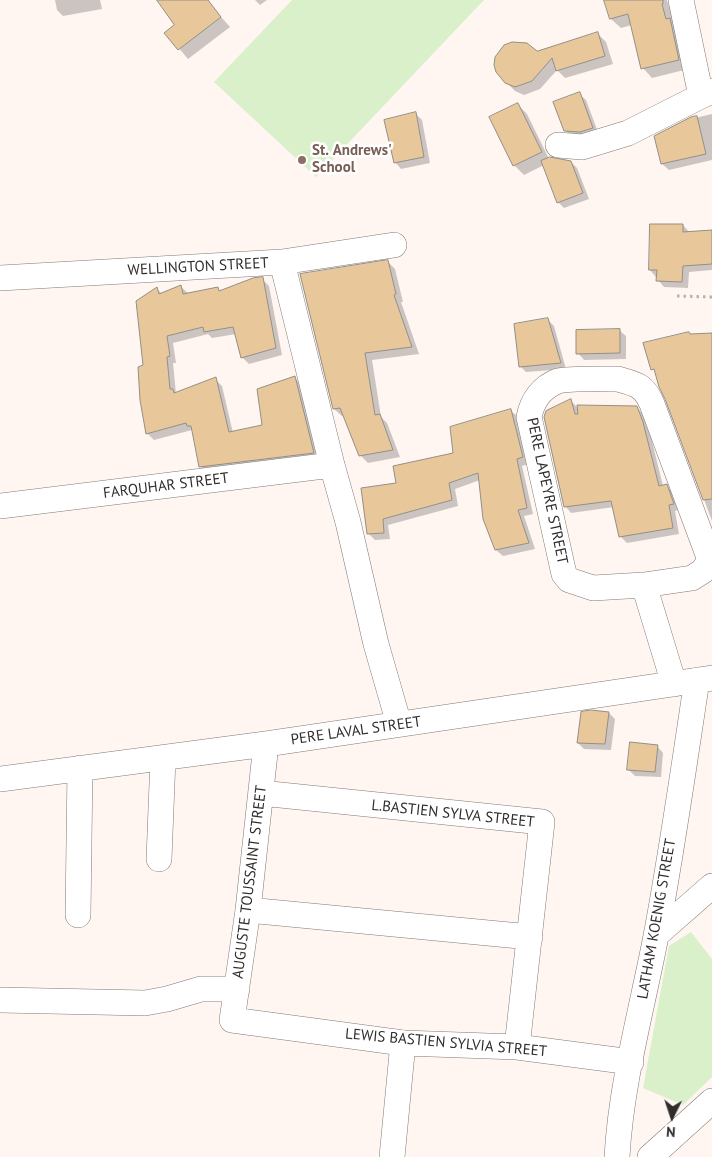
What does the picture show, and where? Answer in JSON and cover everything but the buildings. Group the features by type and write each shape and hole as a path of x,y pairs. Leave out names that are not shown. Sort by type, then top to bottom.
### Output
{"street":[{"path":"558,145 582,147 628,133 707,94 681,0"},
{"name":"WELLINGTON STREET","path":"0,278 282,262 394,245"},
{"path":"282,262 348,522 376,644 399,724"},
{"name":"PERE LAPEYRE STREET","path":"618,378 647,392 652,404 710,560 702,571 692,578 644,585 592,588 569,580 564,574 530,417 531,408 537,396 559,381 618,378"},
{"name":"FARQUHAR STREET","path":"0,506 332,465"},
{"path":"644,585 694,681"},
{"name":"PERE LAVAL STREET","path":"0,779 266,744 694,681"},
{"name":"LATHAM KOENIG STREET","path":"617,1157 618,1136 656,934 694,681"},
{"name":"AUGUSTE TOUSSAINT STREET","path":"232,1020 248,910 266,744"},
{"path":"159,859 163,758"},
{"path":"78,915 80,768"},
{"name":"L.BASTIEN SYLVA STREET","path":"261,793 542,822 517,1048"},
{"path":"656,934 712,886"},
{"path":"248,910 530,936"},
{"path":"0,1000 144,1003 167,999 201,989 237,989"},
{"name":"LEWIS BASTIEN SYLVIA STREET","path":"232,1020 403,1043 517,1048 631,1062"},
{"path":"392,1157 403,1043"},
{"path":"650,1157 712,1101"}],"path":[{"path":"677,296 712,297"}],"green space":[{"path":"292,0 484,0 316,177 214,82"},
{"path":"691,932 712,959 712,1077 683,1105 643,1088 669,946"}],"place":[{"name":"St. Andrews' School","path":"302,160"}]}
